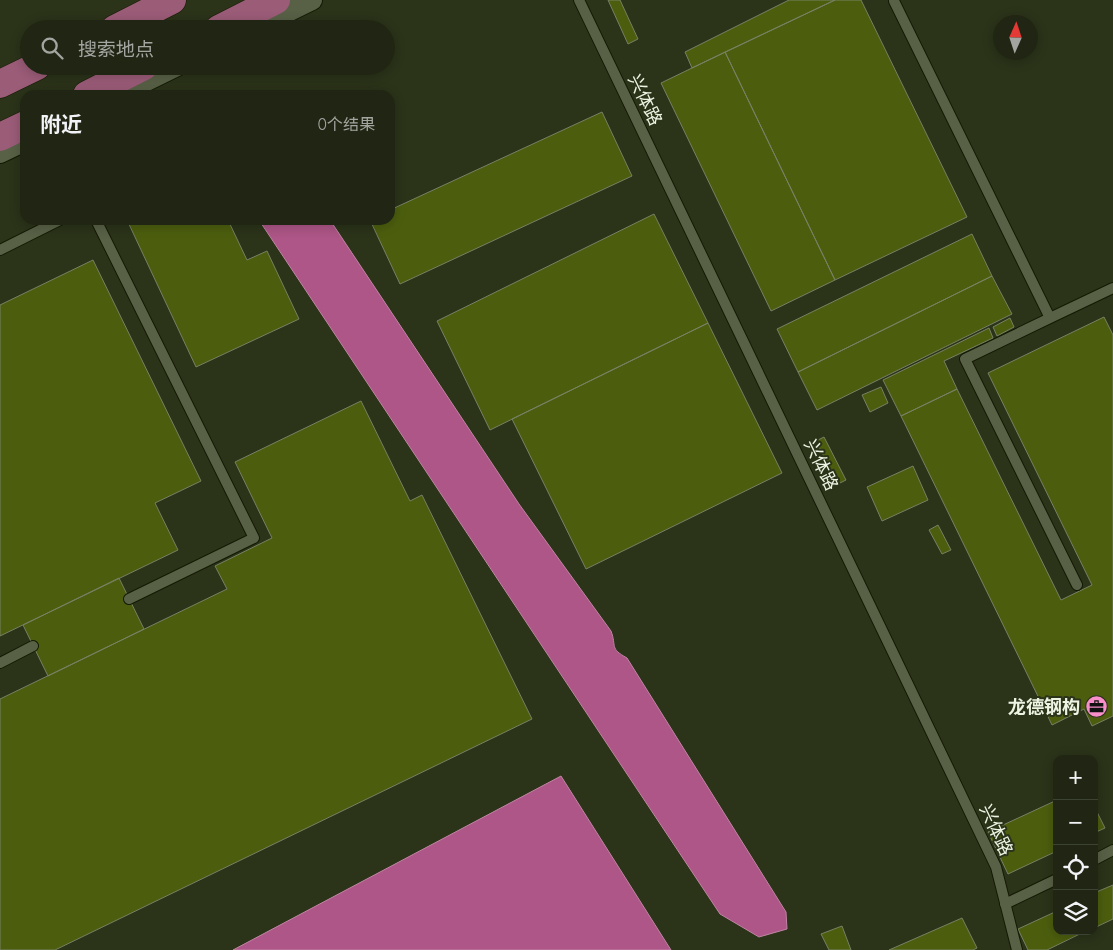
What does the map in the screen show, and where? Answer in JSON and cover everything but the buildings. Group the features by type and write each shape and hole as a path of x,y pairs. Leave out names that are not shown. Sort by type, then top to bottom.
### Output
{"main road":[{"path":"133,20 172,0"},
{"path":"237,20 276,0"},
{"path":"0,84 20,74"},
{"path":"96,90 126,75"},
{"path":"0,136 20,126"}],"street":[{"path":"271,20 312,0"},
{"path":"128,90 159,75"},
{"path":"0,153 20,143"}],"lane":[{"name":"兴体路","path":"579,0 996,867 1017,950"},
{"path":"894,0 1050,318"},
{"path":"0,250 50,225"},
{"path":"98,225 254,538 129,599"},
{"path":"1077,586 966,359 1112,289"},
{"path":"0,663 33,646"},
{"path":"1098,858 1113,850"},
{"path":"1006,904 1053,880"}],"shaded area":[{"path":"262,225 333,225 519,504 611,631 614,647 621,655 627,658 786,912 787,929 759,937 720,914"},
{"path":"561,776 671,950 233,950"}],"place":[{"name":"龙德钢构","path":"1096,707"}]}
